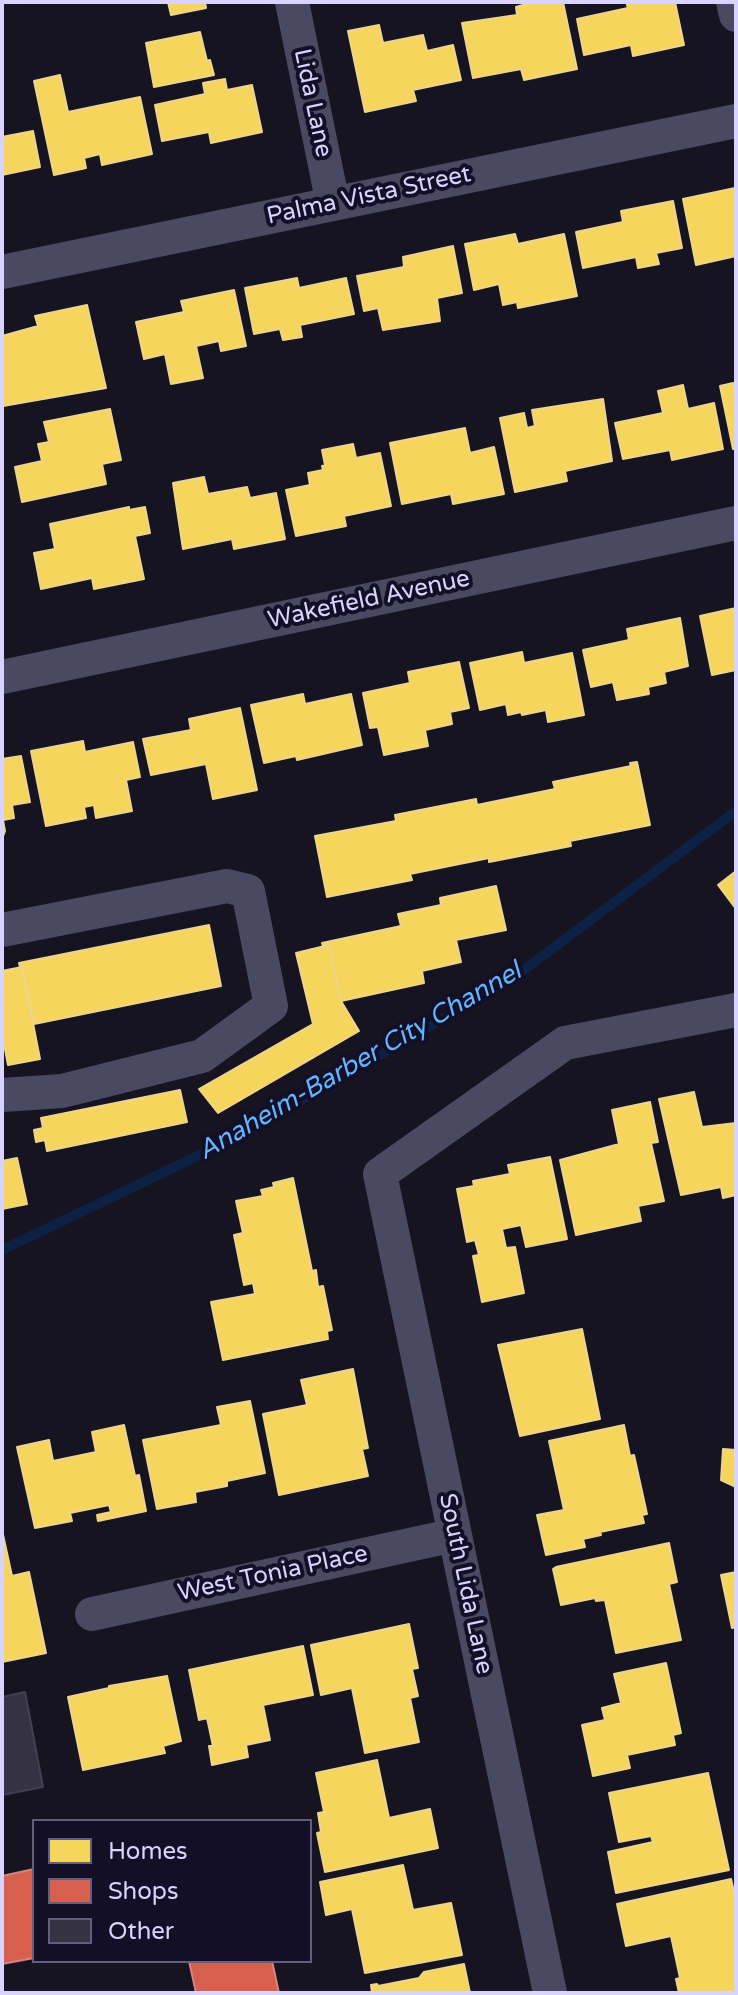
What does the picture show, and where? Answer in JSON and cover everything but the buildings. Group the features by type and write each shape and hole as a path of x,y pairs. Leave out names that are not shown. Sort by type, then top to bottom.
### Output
{"street":[{"name":"Lida Lane","path":"292,2 333,204"},
{"path":"733,2 736,15"},
{"name":"Palma Vista Street","path":"2,272 736,121"},
{"name":"Wakefield Avenue","path":"2,677 736,523"},
{"path":"2,930 227,886 248,891 271,1006 202,1056 62,1091 2,1095"},
{"name":"South Lida Lane","path":"550,1993 380,1174 565,1043 736,1010"},
{"name":"West Tonia Place","path":"92,1614 455,1535"}],"waterway":[{"name":"Anaheim-Barber City Channel","path":"2,1250 237,1137 509,981 736,811"}]}
